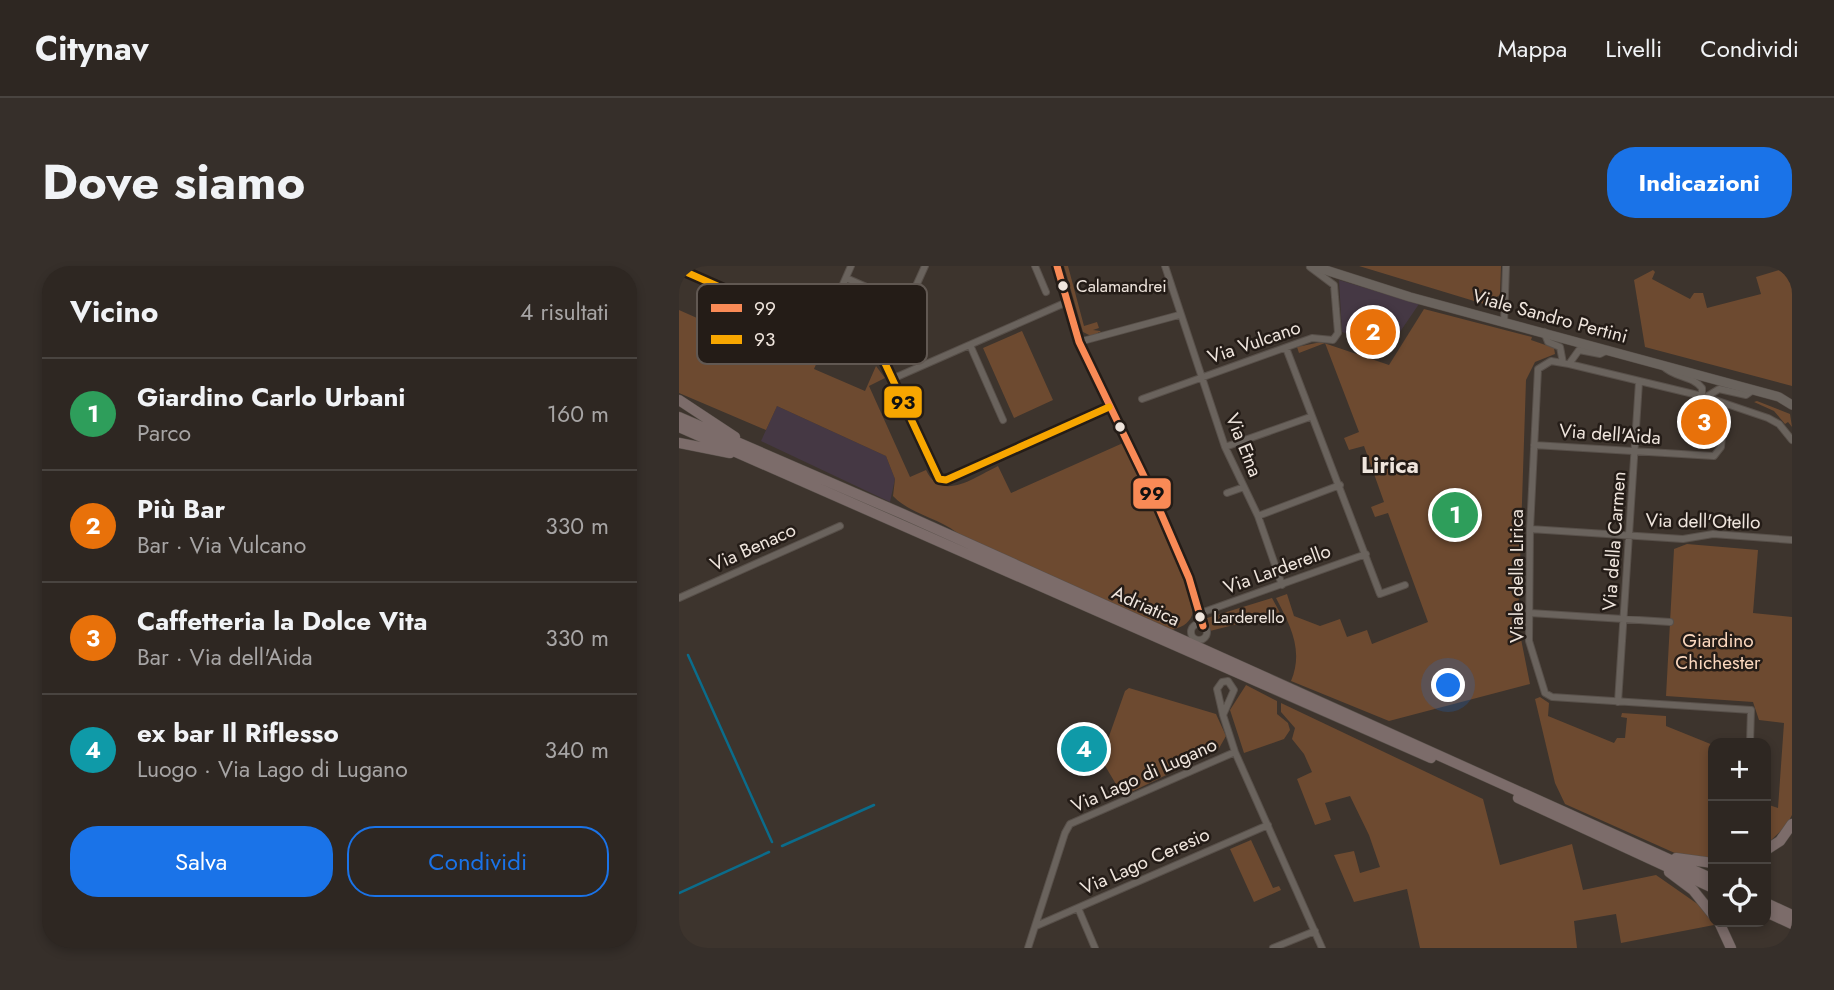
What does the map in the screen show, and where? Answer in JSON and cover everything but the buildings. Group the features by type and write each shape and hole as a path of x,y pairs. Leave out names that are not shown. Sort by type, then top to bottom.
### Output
{"highway":[{"path":"679,400 751,453"},
{"name":"Adriatica","path":"679,417 751,453 1663,861 1708,878"},
{"name":"Adriatica","path":"679,426 751,453"},
{"path":"679,443 751,453"},
{"path":"1771,847 1780,841 1792,824"},
{"path":"1663,861 1708,863"},
{"path":"1663,861 1708,909"},
{"name":"Adriatica","path":"1663,861 1708,885"},
{"path":"1771,905 1792,915"},
{"path":"1771,914 1792,924"},
{"path":"1721,927 1731,948"}],"main road":[{"name":"Viale Sandro Pertini","path":"1311,266 1504,323 1779,397 1792,397"},
{"name":"Viale Sandro Pertini","path":"1779,397 1792,405"}],"street":[{"path":"843,284 851,266"},
{"path":"917,284 925,266"},
{"path":"1035,266 1046,292"},
{"path":"1057,266 1079,342 1159,508 1189,578 1198,614 1207,634 1199,640 1192,636 1198,614"},
{"name":"Via Etna","path":"1165,266 1179,315 1203,376 1225,447 1258,516 1282,585"},
{"name":"Via Vulcano","path":"1142,399 1312,338 1333,340 1338,333 1334,285 1311,266"},
{"path":"1504,323 1506,266"},
{"path":"679,269 713,284"},
{"path":"846,278 860,284"},
{"path":"893,379 1067,302"},
{"path":"1079,342 1179,315"},
{"path":"1544,332 1548,342 1561,349 1566,364 1704,396 1774,421 1792,440"},
{"path":"970,345 1003,419"},
{"path":"1286,348 1380,594 1405,585"},
{"name":"Viale della Lirica","path":"1608,350 1600,354 1579,350 1566,364 1551,361 1538,369 1530,529 1529,641 1545,693 1552,697 1751,709 1750,738"},
{"path":"886,364 939,479 946,480 1109,407"},
{"path":"1661,364 1669,373 1697,381 1704,396"},
{"name":"Via della Carmen","path":"1619,702 1639,382"},
{"path":"1704,396 1719,389 1746,395 1753,390"},
{"name":"Via dell'Aida","path":"1534,445 1714,456 1721,447 1725,404"},
{"path":"1225,447 1310,416"},
{"path":"1258,516 1340,485"},
{"path":"1227,493 1244,487"},
{"name":"Via Benaco","path":"679,598 840,526"},
{"name":"Via dell'Otello","path":"1530,529 1683,539 1713,534 1792,540"},
{"name":"Via Larderello","path":"1198,614 1366,554"},
{"path":"1530,613 1670,622"},
{"path":"1194,627 1203,626"},
{"path":"1223,715 1234,690 1228,681 1222,682 1217,689 1223,715 1235,752 1322,948"},
{"name":"Via Lago di Lugano","path":"1028,948 1070,824 1235,752"},
{"name":"Via Lago Ceresio","path":"1035,926 1268,825"},
{"path":"1078,908 1095,948"},
{"path":"1273,948 1315,931"}],"shaded area":[{"path":"1339,280 1419,304 1389,348 1342,332"},
{"path":"777,406 886,456 895,479 890,502 761,441"}],"green space":[{"path":"1064,266 1068,266 1084,326 1097,322 1099,328 1093,330 1100,331 1102,334 1099,332 1093,337 1083,332"},
{"path":"1359,266 1501,266 1500,295 1484,304"},
{"path":"1792,266 1792,386 1645,347 1634,280 1653,270 1655,272 1652,279 1690,299 1694,293 1703,293 1707,308 1761,294 1756,277"},
{"path":"1424,309 1532,337 1531,340 1554,348 1555,354 1535,362 1526,380 1518,624 1530,684 1389,721 1291,681 1295,670 1296,648 1276,598 1287,594 1294,616 1320,626 1340,619 1347,637 1367,630 1372,644 1428,622 1388,513 1375,517 1371,507 1384,502 1364,446 1349,450 1344,438 1359,432 1325,343 1389,365"},
{"path":"679,310 697,318 697,364 816,364 814,369 865,391 876,366 885,378 869,386 910,477 926,470 932,480 949,486 969,481 998,466 1011,493 1123,443 1177,556 1192,601 1191,618 1184,625 1171,630 963,538 893,496 895,479 886,456 777,406 766,430 679,393"},
{"path":"1022,331 1053,400 1014,418 983,348"},
{"path":"1321,342 1325,343 1299,353 1297,347"},
{"path":"1754,402 1790,414 1792,427 1788,422 1785,424 1774,411"},
{"name":"Giardino Chichester","path":"1687,544 1758,550 1753,613 1792,617 1792,815 1786,826 1771,840 1771,806 1778,808 1784,723 1759,720 1753,702 1666,696 1674,549"},
{"path":"1272,598 1284,620 1257,619 1210,631 1207,618"},
{"path":"1246,685 1277,701 1277,714 1288,723 1290,730 1284,739 1244,753 1230,710"},
{"path":"1129,688 1216,714 1226,736 1218,750 1123,796 1101,759 1125,691"},
{"name":"Giardino Chichester","path":"1540,697 1549,703 1548,716 1614,743 1617,738 1625,738 1627,718 1621,717 1622,713 1666,716 1666,726 1708,743 1708,858 1677,854 1565,804 1555,783 1535,699"},
{"path":"1281,703 1483,799 1500,865 1572,844 1583,890 1656,875 1699,905 1708,917 1708,926 1621,943 1616,914 1574,921 1577,948 1420,948 1407,889 1354,902 1334,855 1354,851 1360,873 1380,867 1369,835 1350,796 1325,803 1331,820 1315,825 1297,779 1312,772 1304,754 1292,739 1295,728 1281,712"},
{"path":"1251,840 1273,888 1279,886 1281,890 1254,902 1230,849"}],"waterway":[{"path":"688,655 772,842"},
{"path":"782,846 874,805"},
{"path":"679,893 769,852"}],"transit line":[{"name":"99","path":"1057,266 1079,342 1154,497 1189,578 1203,626"},
{"name":"93","path":"679,269 713,284"},
{"name":"93","path":"885,364 939,479 946,480 1109,407"}],"place":[{"name":"Calamandrei","path":"1063,286"},
{"name":"Più Bar","path":"1373,332"},
{"name":"Caffetteria la Dolce Vita","path":"1704,422"},
{"name":"Giardino Carlo Urbani","path":"1455,515"},
{"name":"Larderello","path":"1200,617"},
{"name":"ex bar Il Riflesso","path":"1084,749"}],"district":[{"name":"Lirica","path":"1390,465"}]}
